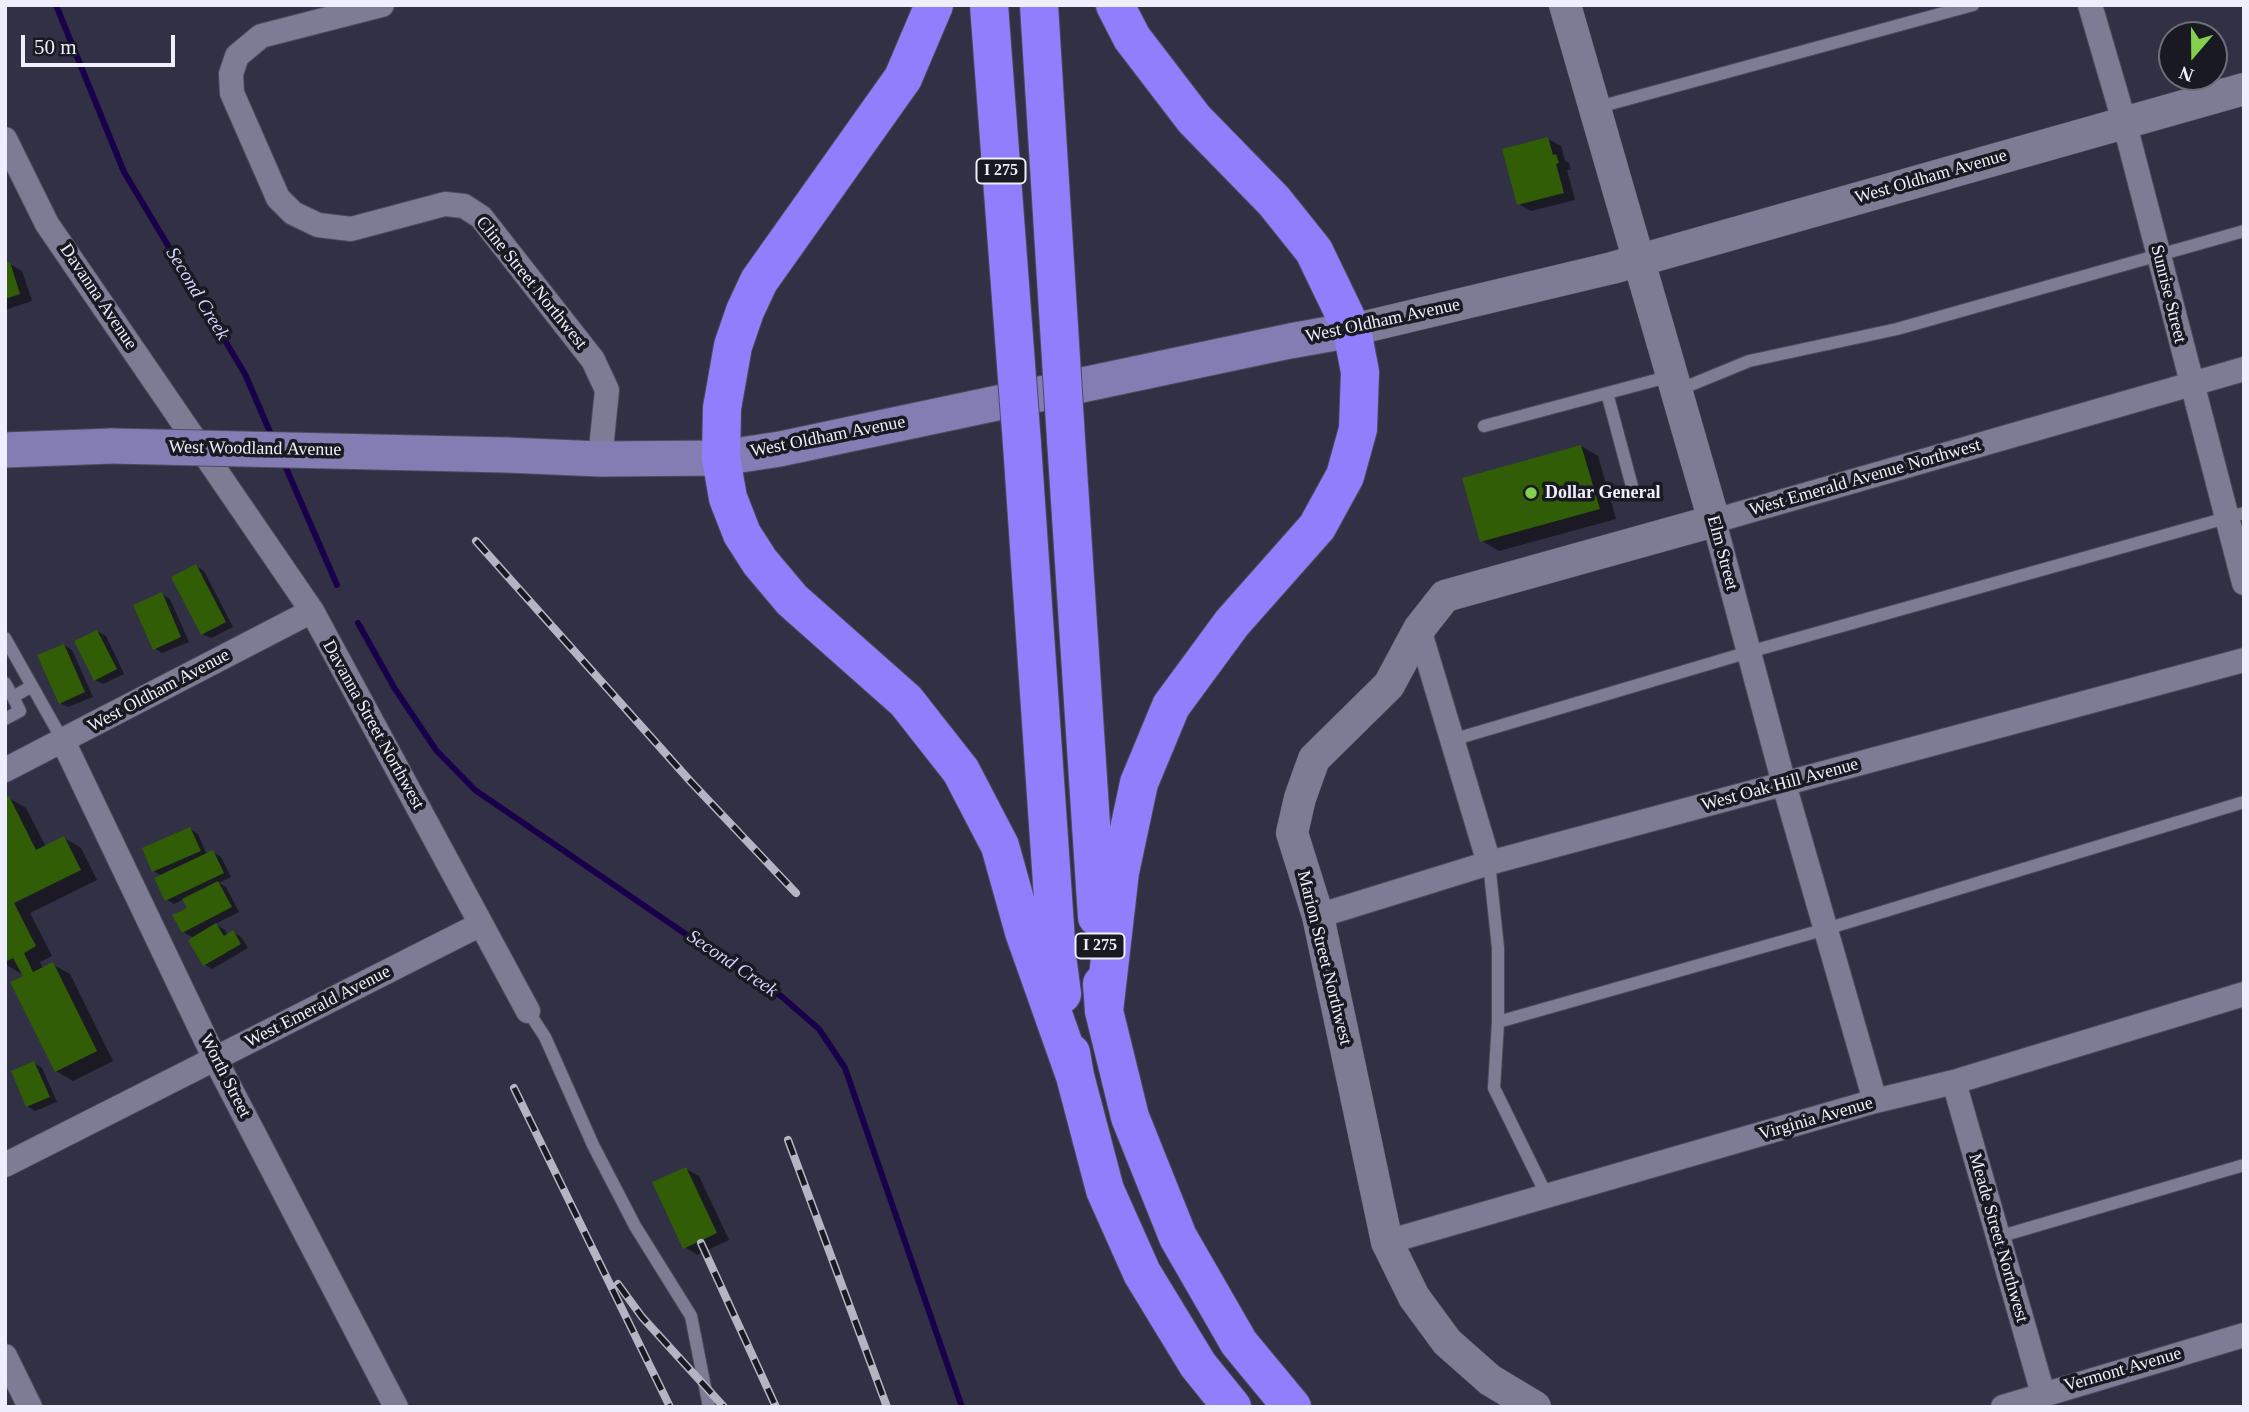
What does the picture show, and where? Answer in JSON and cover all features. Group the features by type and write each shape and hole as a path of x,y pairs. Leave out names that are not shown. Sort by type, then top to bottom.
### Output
{"highway":[{"path":"934,5 904,78 759,281 733,346 722,408 721,458 728,498 742,534 760,562 792,600 906,701 961,771 1000,846 1024,932 1075,1076"},
{"name":"I 275","path":"989,5 1023,444 1057,956 1075,1076 1105,1190 1142,1273 1198,1364 1232,1407"},
{"name":"I 275","path":"1039,5 1104,1011 1130,1117 1178,1237 1239,1342 1292,1407"},
{"path":"1104,1011 1120,872 1139,783 1171,706 1232,623 1317,527 1345,476 1358,429 1360,372 1352,330 1314,251 1274,201 1194,119 1132,38 1115,5"}],"main road":[{"name":"West Oldham Avenue","path":"506,455 600,459 721,458 780,449 1352,330"},
{"name":"West Woodland Avenue","path":"5,450 112,446 506,455"}],"street":[{"name":"Cline Street Northwest","path":"382,5 261,36 237,56 231,74 232,93 278,198 293,214 318,225 351,229 445,204 464,206 481,217 593,360 607,390 600,459"},
{"name":"Elm Street","path":"1565,5 1714,521 1784,784 1875,1101"},
{"name":"Sunrise Street","path":"2090,5 2124,121 2191,384 2235,516 2244,583"},
{"name":"West Oldham Avenue","path":"1352,330 1638,261 2244,89"},
{"name":"Davanna Avenue","path":"5,139 47,224 201,449"},
{"name":"West Emerald Avenue Northwest","path":"1445,596 2244,369"},
{"name":"Davanna Street Northwest","path":"201,449 312,611 528,1011"},
{"name":"Marion Street Northwest","path":"1445,596 1419,628 1389,685 1314,759 1292,833 1318,916 1387,1242 1414,1297 1447,1342 1490,1380 1535,1407"},
{"name":"West Oldham Avenue","path":"5,770 312,611"},
{"path":"1419,628 1489,863"},
{"name":"West Oak Hill Avenue","path":"1318,916 1489,863 2244,660"},
{"name":"Worth Street","path":"63,741 215,1059 396,1407"},
{"name":"West Emerald Avenue","path":"5,1165 481,924"},
{"name":"Virginia Avenue","path":"1387,1242 1875,1101 1954,1082 2244,994"},
{"name":"Meade Street Northwest","path":"1954,1082 2043,1394"},
{"name":"Vermont Avenue","path":"2003,1407 2244,1335"},
{"path":"5,1356 30,1407"}],"lane":[{"path":"1594,108 1973,5"},
{"path":"1485,426 1607,393 1674,383 1749,361 1897,329 2244,231"},
{"path":"1607,393 1633,490"},
{"path":"1452,740 1749,652 2235,516"},
{"path":"5,638 63,741"},
{"path":"5,683 20,711 5,719"},
{"path":"13,697 32,686"},
{"path":"1498,1022 1826,929 2244,802"},
{"path":"1489,863 1499,948 1494,1088 1547,1196"},
{"path":"528,1011 545,1037 593,1145 635,1226 691,1316 709,1407"},
{"path":"1998,1237 2244,1165"}],"building":[{"path":"1548,137 1553,155 1556,154 1559,163 1556,164 1564,193 1517,205 1502,149"},
{"path":"10,262 20,294 5,299 5,263"},
{"name":"Dollar General","path":"1581,445 1600,509 1480,542 1462,478"},
{"path":"196,564 226,622 201,635 171,577"},
{"path":"162,592 181,637 153,650 133,605"},
{"path":"97,630 117,669 94,681 74,641"},
{"path":"64,644 85,692 59,704 37,655"},
{"path":"9,796 36,850 64,836 81,870 14,903 36,946 24,953 33,972 53,962 97,1051 55,1072 10,982 23,976 13,958 5,962 5,798"},
{"path":"190,827 201,851 152,872 142,848"},
{"path":"213,850 224,873 165,901 154,878"},
{"path":"218,881 232,907 182,933 172,915 187,908 182,899"},
{"path":"216,923 224,936 233,930 241,944 203,966 188,940"},
{"path":"34,1061 50,1097 26,1107 11,1071"},
{"path":"686,1167 717,1233 683,1249 652,1182"}],"waterway":[{"name":"Second Creek","path":"56,5 124,172 245,374 273,439"},
{"name":"Second Creek","path":"283,461 337,585"},
{"name":"Second Creek","path":"358,623 395,689 436,750 475,790 781,996 819,1029 845,1068 962,1407"}],"railway":[{"path":"476,541 691,782 796,893"},
{"path":"514,1088 670,1407"},
{"path":"788,1140 887,1407"},
{"path":"701,1243 776,1407"},
{"path":"618,1284 642,1317 724,1407"}],"place":[{"name":"Dollar General","path":"1531,493"}]}
